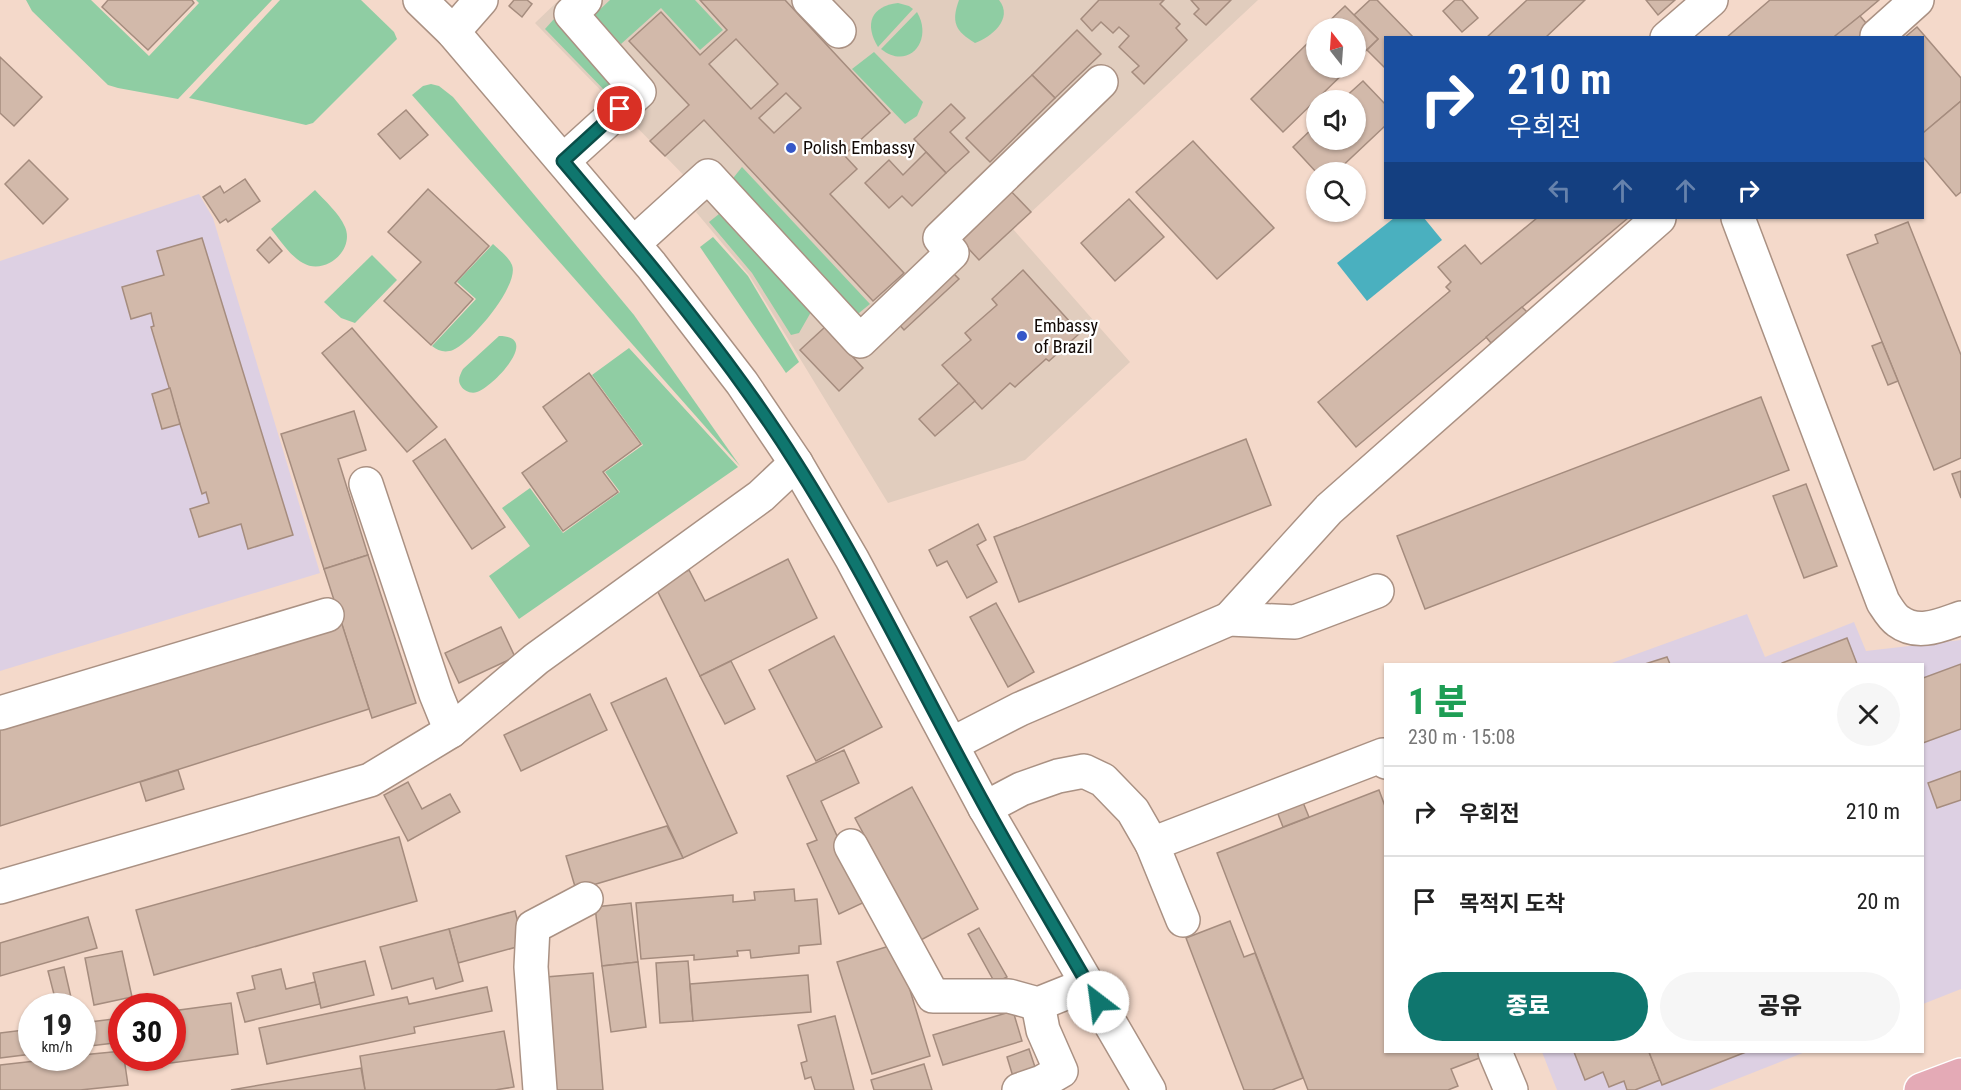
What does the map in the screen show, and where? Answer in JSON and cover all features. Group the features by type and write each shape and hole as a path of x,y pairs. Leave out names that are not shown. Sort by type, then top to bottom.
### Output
{"main road":[{"path":"1921,1090 1961,1075"}],"street":[{"path":"420,0 453,32 633,244 742,383 796,463 847,549 986,808 1149,1090"},
{"path":"453,32 481,0"},
{"path":"563,161 639,92 571,14 585,0"},
{"path":"809,0 839,32"},
{"path":"1669,36 1711,0"},
{"path":"1877,36 1917,0"},
{"path":"633,244 708,176 860,341 952,253 940,238 1101,82"},
{"path":"952,744 1020,710 1229,619 1329,508 1658,219"},
{"path":"1738,219 1883,602 1897,621 1917,629 1935,628 1961,618"},
{"path":"0,887 370,780 451,731 536,659 761,496 796,463"},
{"path":"366,484 436,694 451,731"},
{"path":"1229,619 1296,622 1377,591"},
{"path":"0,714 327,615"},
{"path":"1152,844 1383,755 1384,757"},
{"path":"986,808 1021,789 1058,776 1084,771 1103,780 1133,811 1152,844 1184,920"},
{"path":"851,846 933,996 1009,996 1038,1004 1088,984"},
{"path":"540,1090 531,968 533,927 586,899"},
{"path":"1019,1090 1042,1082 1061,1071 1043,1030 1038,1004"},
{"path":"1495,1053 1511,1090"}],"shaded area":[{"path":"559,0 1258,0 1013,229 1130,362 1025,460 888,503 749,275 696,212 706,198 535,23"},
{"path":"199,194 213,218 320,573 0,671 0,261"},
{"path":"1747,614 1765,657 1854,622 1866,651 1961,640 1961,989 1924,1004 1924,663 1612,663"},
{"path":"1542,1053 1802,1053 1709,1090 1557,1090"}],"green space":[{"path":"26,0 91,0 149,56 199,3 196,0 272,0 178,99 108,85 32,11"},
{"path":"280,0 361,0 394,32 397,39 313,123 306,125 189,98"},
{"path":"610,0 695,0 723,30 700,50 661,8 621,44 594,15"},
{"path":"959,0 999,0 1004,14 999,26 994,32 975,43 956,25 955,14"},
{"path":"898,3 913,9 878,47 871,31 873,18 882,8"},
{"path":"917,12 922,33 916,50 900,57 881,49"},
{"path":"554,19 607,73 615,85 609,95 545,29"},
{"path":"874,52 923,102 917,116 905,124 852,69"},
{"path":"431,84 439,86 453,97 634,315 740,466 412,95 423,86"},
{"path":"742,167 870,304 859,313 852,315 732,185 734,177"},
{"path":"315,190 339,217 347,236 342,252 329,263 320,266 312,266 298,260 271,229"},
{"path":"719,214 753,251 757,248 811,312 799,333 791,335 752,273 709,222"},
{"path":"713,237 748,276 799,362 786,373 700,247"},
{"path":"493,244 512,265 509,286 502,299 471,337 453,350 437,349 432,346 476,299 457,282"},
{"path":"372,255 397,280 355,323 341,318 324,302"},
{"path":"499,336 511,338 516,344 515,353 510,362 493,382 484,388 475,393 466,391 459,382 463,369"},
{"path":"629,348 738,467 519,619 489,576 530,546 502,508 530,488 563,533 620,492 605,472 643,445 592,375"}],"water":[{"path":"1393,219 1425,219 1442,240 1367,301 1337,263"}],"building":[{"path":"108,0 192,0 194,3 148,50 102,7"},
{"path":"514,0 527,0 532,4 522,17 509,6"},
{"name":"Polish Embassy","path":"700,0 785,0 890,113 844,155 857,169 830,194 904,273 873,301 704,120 665,156 650,141 689,105 629,41 661,12 700,55 727,30","holes":["736,39 778,84 751,109 709,64","786,93 801,108 774,133 759,118"]},
{"path":"1099,0 1164,0 1160,4 1180,24 1176,28 1187,40 1144,84 1132,72 1139,66 1119,47 1129,36 1119,27 1113,33 1101,22 1092,31 1081,19"},
{"path":"1191,0 1231,0 1206,25 1194,14 1199,9"},
{"path":"1370,0 1377,0 1412,36 1384,36 1384,67 1367,50 1378,39 1366,27 1366,18 1357,18 1354,15"},
{"path":"1455,0 1462,0 1478,18 1462,32 1443,11"},
{"path":"1527,0 1585,0 1547,36 1488,36"},
{"path":"1646,0 1675,0 1658,15"},
{"path":"1770,0 1879,0 1836,36 1728,36"},
{"path":"1345,6 1357,18 1332,18"},
{"path":"1860,16 1877,36 1835,36"},
{"path":"1366,27 1378,39 1366,50"},
{"path":"1917,27 1961,78 1961,101 1924,132 1924,36 1906,36"},
{"path":"1077,30 1101,54 1055,98 1032,75"},
{"path":"1306,45 1306,78 1339,78 1326,90 1306,90 1306,110 1283,132 1251,99"},
{"path":"0,57 42,97 14,126 0,113"},
{"path":"1032,75 1055,98 990,162 966,138"},
{"path":"1363,81 1384,103 1384,127 1366,144 1366,90 1353,90"},
{"path":"1961,101 1961,192 1956,196 1924,158 1924,132"},
{"path":"951,104 965,118 950,132 969,152 946,173 914,139"},
{"path":"406,110 428,135 400,159 378,134"},
{"path":"1306,135 1306,150 1359,150 1347,162 1307,162 1293,147"},
{"path":"1193,141 1274,228 1217,279 1136,192"},
{"path":"926,152 946,173 912,206 902,196 889,208 865,183 889,160 903,175"},
{"path":"29,160 68,199 43,224 5,184"},
{"path":"245,179 260,201 228,222 226,219 220,223 203,197 220,186 224,193"},
{"path":"1007,187 1031,212 979,260 956,235"},
{"path":"428,189 489,246 455,283 473,299 431,345 384,301 421,262 388,232"},
{"path":"1129,199 1164,237 1115,281 1081,243"},
{"path":"1536,219 1627,219 1356,447 1318,402 1450,291 1446,287 1451,282 1438,267 1465,245 1481,264"},
{"path":"1908,222 1961,355 1961,458 1934,470 1847,255 1878,243 1875,235"},
{"path":"270,237 282,251 269,263 257,250"},
{"path":"202,238 293,535 248,549 241,524 199,537 190,509 209,503 206,492 202,494 180,424 151,327 154,326 151,313 131,319 122,287 164,275 157,251"},
{"name":"Embassy of Brazil","path":"1023,270 1080,333 1015,387 1010,383 982,409 942,365 971,340 965,333 997,305 992,299"},
{"path":"951,271 959,279 904,330 897,322"},
{"path":"1522,307 1528,313 1491,343 1486,337"},
{"path":"825,327 863,368 839,391 800,350"},
{"path":"352,328 437,427 407,452 322,353"},
{"path":"1882,342 1898,381 1888,385 1872,346"},
{"path":"589,373 641,444 603,472 618,492 563,531 522,473 567,441 543,407"},
{"path":"959,383 975,401 935,436 919,419"},
{"path":"170,388 180,424 162,429 152,394"},
{"path":"1761,397 1789,470 1425,609 1397,536"},
{"path":"354,411 366,450 338,459 368,555 324,569 281,434"},
{"path":"445,439 505,527 472,549 413,461"},
{"path":"1246,439 1271,505 1019,602 994,537"},
{"path":"1961,471 1961,498 1952,474"},
{"path":"1806,484 1837,566 1804,578 1773,496"},
{"path":"978,524 986,540 977,545 997,582 967,598 947,561 937,566 929,550"},
{"path":"368,555 416,703 372,718 324,569"},
{"path":"788,559 817,618 700,676 655,586 689,570 705,601"},
{"path":"996,603 1034,672 1008,687 970,617"},
{"path":"340,618 369,709 0,826 0,726"},
{"path":"501,627 515,657 459,683 445,653"},
{"path":"834,636 882,727 816,761 769,670"},
{"path":"1847,638 1857,663 1782,663"},
{"path":"1667,657 1670,663 1648,663"},
{"path":"731,661 755,709 725,724 700,676"},
{"path":"1961,664 1961,729 1924,743 1924,678"},
{"path":"666,678 737,833 683,858 611,703"},
{"path":"590,694 607,730 521,771 504,735"},
{"path":"844,750 859,783 821,801 867,901 839,914 807,844 817,840 787,776"},
{"path":"178,770 184,789 146,801 140,782"},
{"path":"1961,771 1961,800 1937,808 1928,783"},
{"path":"408,782 422,809 450,794 460,812 408,841 384,795"},
{"path":"912,787 978,909 921,940 855,818"},
{"path":"1379,790 1384,804 1384,1053 1480,1053 1482,1057 1451,1069 1458,1086 1448,1090 1308,1090 1217,853"},
{"path":"1302,800 1309,817 1283,827 1276,809"},
{"path":"667,826 683,858 576,890 566,856"},
{"path":"399,837 417,901 154,975 136,910"},
{"path":"794,889 795,901 817,899 821,944 799,946 799,953 751,958 750,950 737,951 738,956 694,960 694,955 641,959 636,903 733,895 733,902 755,900 754,892"},
{"path":"631,903 638,962 602,966 595,907"},
{"path":"515,911 524,945 458,963 449,929"},
{"path":"88,917 97,948 0,976 0,943"},
{"path":"1230,921 1244,957 1255,953 1303,1078 1272,1090 1244,1090 1186,938"},
{"path":"979,928 1007,977 995,983 968,934"},
{"path":"449,929 463,981 436,989 433,978 392,989 380,947"},
{"path":"896,944 930,1056 872,1074 837,962"},
{"path":"122,951 131,993 108,993 108,1002 96,1005 96,993 92,993 85,958"},
{"path":"365,961 374,995 321,1008 313,973"},
{"path":"688,961 693,1021 660,1023 656,963"},
{"path":"638,962 646,1027 611,1032 602,966"},
{"path":"64,967 70,993 54,993 48,971"},
{"path":"281,969 286,989 315,982 320,1004 245,1022 237,993 255,989 252,976"},
{"path":"593,973 603,1090 556,1090 546,977"},
{"path":"808,975 811,1012 693,1021 690,984"},
{"path":"487,987 492,1011 414,1027 415,1033 267,1064 259,1028 407,997 409,1004"},
{"path":"231,1003 238,1054 186,1061 186,1009"},
{"path":"1013,1011 1022,1041 943,1065 933,1035"},
{"path":"835,1016 854,1090 815,1090 811,1077 805,1079 801,1063 807,1061 798,1025"},
{"path":"108,1020 108,1044 96,1045 96,1021"},
{"path":"18,1031 18,1056 0,1058 0,1033"},
{"path":"504,1031 514,1087 495,1090 365,1090 360,1056"},
{"path":"1029,1049 1037,1073 1014,1080 1007,1057"},
{"path":"108,1052 108,1071 126,1071 128,1085 80,1090 0,1090 0,1065 18,1063 18,1071 96,1071 96,1054"},
{"path":"1574,1053 1649,1053 1660,1080 1635,1090 1627,1090 1624,1081 1609,1087 1603,1072 1585,1080"},
{"path":"1649,1053 1743,1053 1662,1085"},
{"path":"924,1064 932,1090 874,1090 871,1080"},
{"path":"361,1068 365,1090 231,1090"}],"place":[{"name":"Polish Embassy","path":"791,148"},
{"name":"Embassy of Brazil","path":"1022,336"}],"route":[{"path":"620,109 563,161 651,265 742,383 796,463 852,559 986,808 1098,1002"}]}
